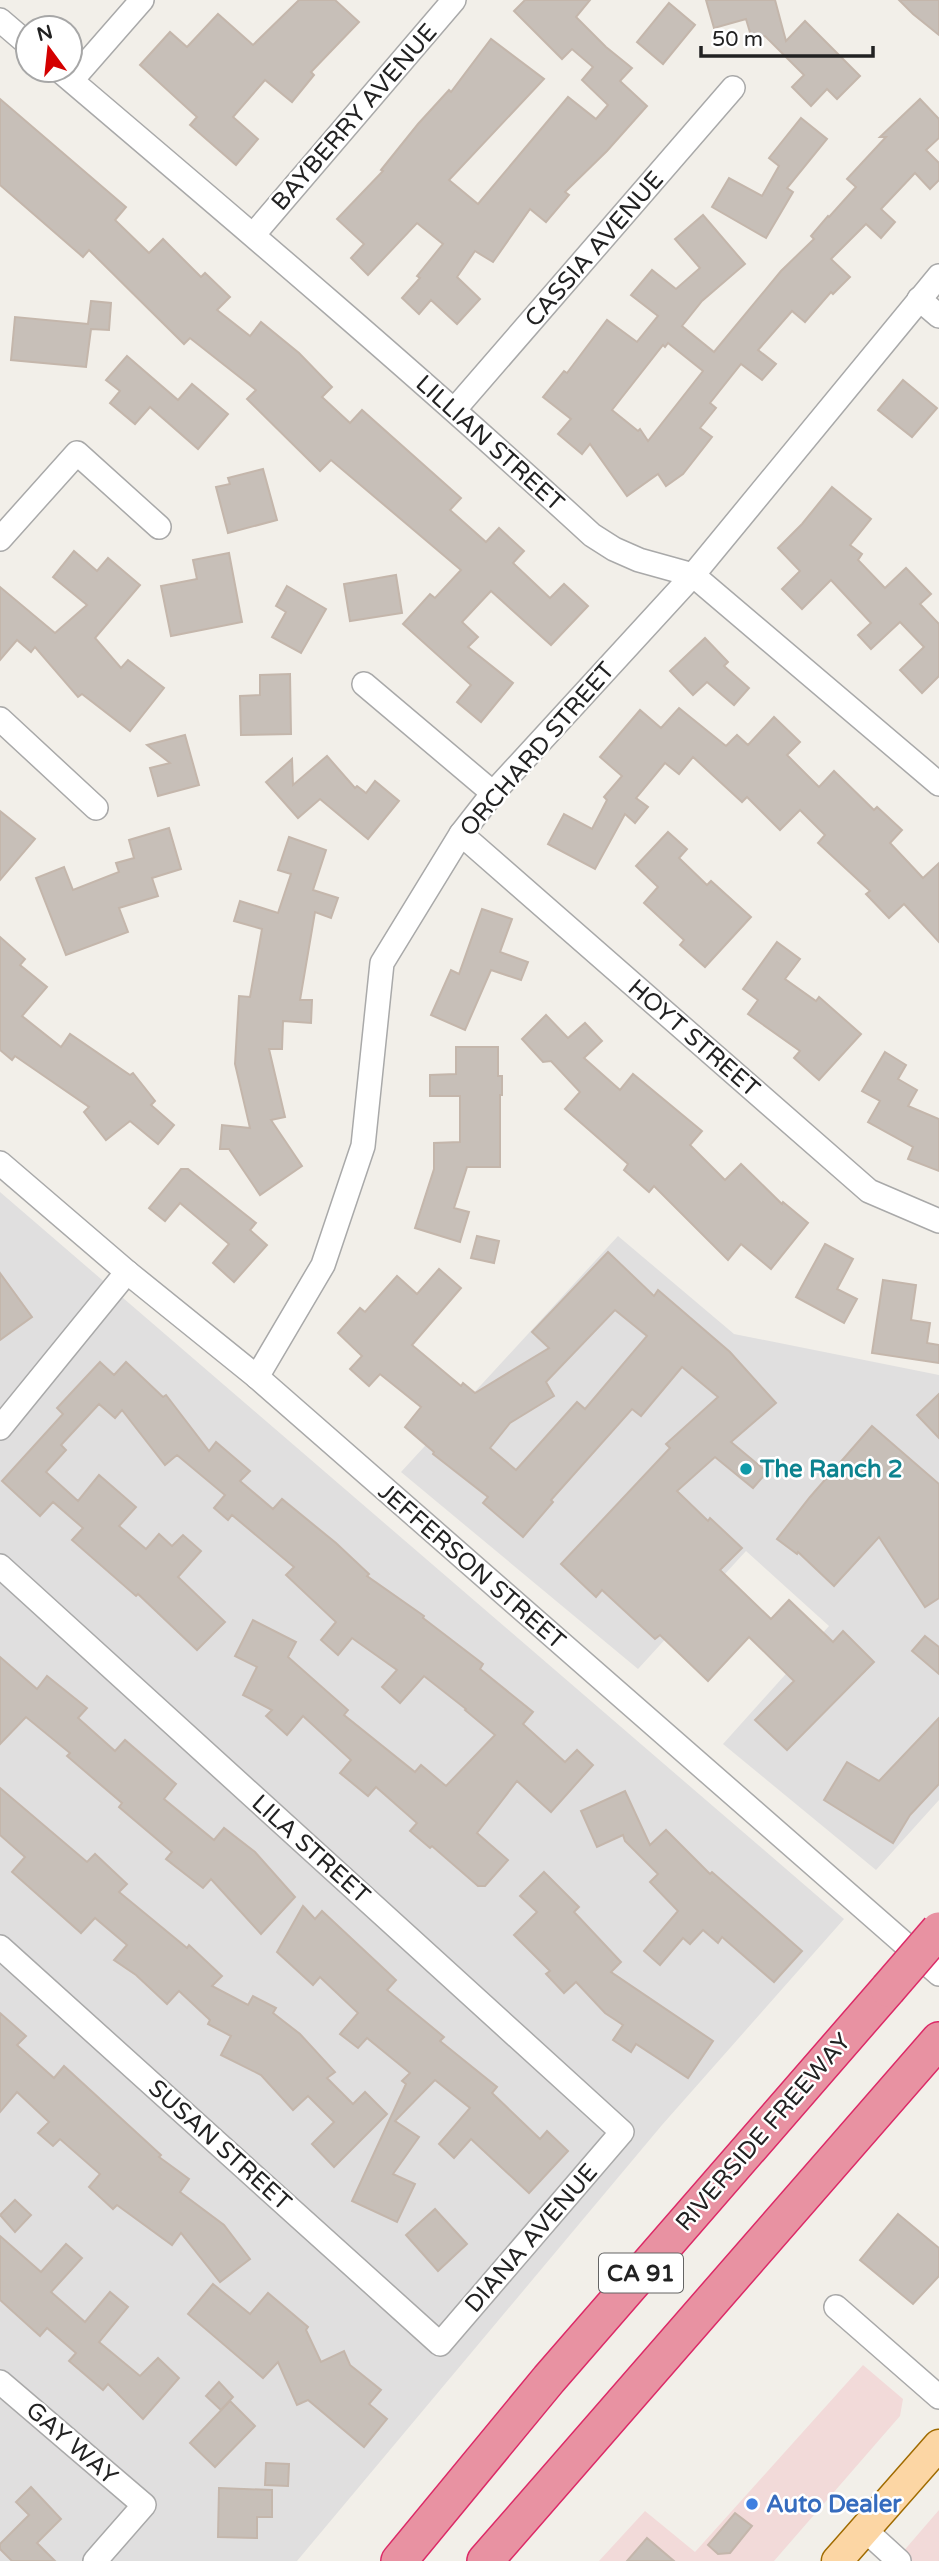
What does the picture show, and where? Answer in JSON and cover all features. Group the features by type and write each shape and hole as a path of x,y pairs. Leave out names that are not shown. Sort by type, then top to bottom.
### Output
{"highway":[{"name":"RIVERSIDE FREEWAY","path":"400,2561 549,2379 939,1930"},
{"name":"CA 91","path":"485,2561 939,2040"}],"main road":[{"path":"837,2561 939,2445"}],"street":[{"path":"84,56 142,0"},
{"name":"BAYBERRY AVENUE","path":"254,234 454,0"},
{"path":"0,20 14,32"},
{"name":"LILLIAN STREET","path":"76,84 254,234 455,410 592,535 639,560 693,575 939,784"},
{"name":"CASSIA AVENUE","path":"455,410 733,89"},
{"name":"ORCHARD STREET","path":"257,1377 323,1265 363,1146 382,963 461,834 493,793 693,575 939,276"},
{"path":"919,299 939,316"},
{"path":"0,539 77,453 159,527"},
{"path":"364,684 493,793"},
{"path":"0,719 96,808"},
{"name":"HOYT STREET","path":"461,834 869,1191 939,1221"},
{"name":"JEFFERSON STREET","path":"0,1163 127,1272 257,1377 939,1974"},
{"path":"0,1428 127,1272"},
{"name":"LILA STREET","path":"0,1566 622,2132"},
{"name":"SUSAN STREET","path":"0,1947 440,2344"},
{"name":"DIANA AVENUE","path":"440,2344 622,2132"},
{"path":"836,2306 939,2397"},
{"name":"GAY WAY","path":"0,2382 144,2505 95,2561"},
{"path":"865,2530 899,2561"}],"shaded area":[{"path":"0,1192 844,1919 662,2125 297,2561 0,2561"},
{"path":"618,1236 734,1334 939,1375 939,1800 876,1870 723,1744 829,1626 746,1551 638,1669 401,1472"},
{"path":"863,2365 903,2399 900,2416 774,2561 599,2561 645,2511 695,2552"},
{"path":"939,2510 939,2561 895,2561"}],"building":[{"path":"299,0 335,0 359,22 311,72 314,75 292,102 265,80 233,117 258,139 236,165 190,125 197,117 140,65 170,32 187,47 218,14 253,45"},
{"path":"525,0 590,0 576,17 632,68 620,81 647,106 607,151 565,192 569,195 546,222 530,209 493,262 475,251 457,277 480,299 457,324 431,300 419,314 402,298 420,278 417,276 443,244 417,223 368,275 351,258 364,244 337,219 383,171 381,170 418,124 449,90 451,92 491,39 544,79 449,180 478,204 568,97 596,119 608,105 582,80 593,67 572,49 562,59 514,11"},
{"path":"706,0 775,0 786,41 805,21 860,76 837,99 827,89 811,106 792,87 804,75 765,36 752,39 746,19 714,28"},
{"path":"899,0 939,0 939,35 913,14"},
{"path":"669,3 695,25 663,64 637,42"},
{"path":"0,99 126,207 115,220 149,253 163,239 201,277 205,273 230,297 217,310 250,336 261,322 299,353 332,387 322,397 350,423 362,410 461,498 450,510 486,542 499,528 524,551 513,563 550,598 564,584 588,606 551,645 491,591 462,622 478,637 468,647 513,683 481,722 457,702 471,685 403,624 430,594 435,598 461,570 331,460 320,471 247,399 256,390 190,338 184,344 89,250 83,257 0,185"},
{"path":"920,99 939,119 939,138 926,150 939,163 939,180 930,189 915,173 881,209 895,222 881,238 866,224 831,259 850,277 833,294 831,292 805,322 792,311 758,350 776,364 762,380 741,364 710,403 716,408 700,428 712,437 683,474 666,486 658,474 627,496 590,444 582,454 558,434 571,419 543,397 564,371 567,373 607,320 637,342 658,316 631,295 652,270 676,289 700,268 675,239 703,215 745,264 702,301 682,326 714,352 781,271 814,239 811,236 828,216 856,187 847,179 886,137 880,137","holes":["668,343 703,371 648,441 640,429 638,431 612,410 663,345 665,347"]},
{"path":"801,118 827,139 787,188 793,192 766,238 712,207 729,178 762,196 779,166 769,158"},
{"path":"91,301 111,303 109,330 91,329 86,367 11,360 15,317 88,324"},
{"path":"127,356 178,400 192,384 228,414 198,449 150,407 135,424 110,403 120,391 106,380"},
{"path":"903,380 937,408 912,437 878,410"},
{"path":"263,469 277,520 228,533 216,487 230,484 228,478"},
{"path":"832,487 871,519 850,545 862,554 858,560 885,588 906,568 931,594 920,604 939,624 939,676 922,693 900,670 924,647 900,622 871,649 858,635 871,623 831,580 802,609 782,589 800,571 778,548"},
{"path":"74,551 97,571 108,558 140,585 95,638 121,668 128,660 164,688 130,731 82,694 78,697 35,647 31,652 17,640 0,660 0,587 55,633 87,605 53,577"},
{"path":"229,553 242,622 171,636 161,586 197,579 193,560"},
{"path":"396,575 402,613 350,621 344,584"},
{"path":"287,586 326,609 301,653 272,637 286,612 276,606"},
{"path":"705,638 728,662 724,666 749,688 734,705 707,682 693,695 670,671"},
{"path":"290,674 291,734 241,735 240,696 260,695 260,675"},
{"path":"679,708 726,746 737,735 748,745 774,717 800,742 787,755 819,787 834,771 874,810 877,807 902,830 890,843 923,878 939,863 939,942 904,904 889,918 866,894 870,891 818,843 825,835 800,810 780,830 747,797 742,802 693,757 679,774 665,763 636,798 648,807 635,823 625,814 595,869 548,844 564,814 592,829 607,800 604,797 622,776 600,757 640,710 661,728"},
{"path":"185,735 199,785 158,796 150,768 170,763 147,745"},
{"path":"327,756 355,788 357,786 366,793 375,781 399,801 368,839 320,799 298,818 266,782 292,759 293,785"},
{"path":"0,811 35,839 0,880"},
{"path":"169,828 181,869 152,878 158,896 119,908 128,932 66,955 36,878 64,867 73,890 119,872 116,863 134,858 129,840"},
{"path":"668,832 687,849 679,858 707,885 711,881 751,917 705,967 680,945 684,940 644,903 658,887 636,866"},
{"path":"289,837 326,850 313,890 338,898 331,918 315,912 300,1000 312,1000 311,1023 283,1021 282,1049 269,1049 285,1117 271,1120 302,1166 260,1195 229,1149 220,1149 222,1125 250,1128 235,1064 239,996 250,997 262,929 234,921 240,901 278,913 291,874 278,870"},
{"path":"482,909 512,919 500,952 528,962 521,980 491,970 465,1030 431,1015 451,970 459,974"},
{"path":"0,937 25,959 20,965 47,987 22,1016 61,1047 70,1034 130,1075 133,1073 155,1101 151,1105 174,1125 158,1144 130,1121 106,1140 84,1112 89,1107 15,1056 12,1060 0,1050"},
{"path":"777,942 800,959 785,979 816,1001 819,997 861,1034 819,1080 794,1058 800,1051 748,1014 758,1000 743,989"},
{"path":"546,1015 568,1038 585,1023 602,1041 584,1058 620,1090 633,1074 702,1131 690,1145 725,1180 741,1164 782,1204 783,1202 808,1223 771,1269 741,1244 728,1260 654,1186 649,1192 624,1170 628,1164 565,1109 580,1092 551,1061 543,1062 522,1039"},
{"path":"456,1047 498,1047 498,1076 502,1076 500,1167 467,1167 454,1208 469,1212 460,1242 415,1228 434,1169 434,1143 460,1142 460,1096 430,1096 430,1075 456,1074"},
{"path":"885,1052 906,1065 898,1079 917,1090 908,1106 939,1119 939,1171 908,1159 913,1147 868,1122 880,1101 862,1091"},
{"path":"181,1169 188,1169 256,1223 250,1230 267,1245 234,1282 213,1263 229,1244 180,1203 165,1221 149,1208"},
{"path":"477,1236 499,1241 494,1263 471,1258"},
{"path":"825,1244 853,1259 837,1289 857,1299 844,1323 796,1297"},
{"path":"608,1252 654,1296 658,1290 730,1352 776,1403 731,1442 767,1472 753,1488 715,1457 677,1491 708,1521 710,1518 742,1548 720,1570 771,1619 789,1600 833,1642 843,1631 874,1662 787,1750 755,1720 794,1681 749,1637 708,1681 660,1635 655,1639 602,1590 596,1597 561,1564 670,1448 666,1444 718,1397 682,1367 641,1416 632,1409 551,1500 553,1502 523,1537 483,1503 488,1497 433,1454 434,1452 405,1427 421,1407 380,1374 369,1386 350,1369 362,1356 338,1333 360,1308 365,1312 397,1276 417,1294 439,1269 461,1288 412,1345 461,1386 463,1383 475,1393 549,1348 532,1332","holes":["615,1310 647,1336 585,1409 577,1402 516,1470 490,1448 510,1423 554,1396 546,1382"]},
{"path":"0,1273 32,1317 0,1340"},
{"path":"883,1280 916,1285 911,1320 930,1323 927,1343 939,1345 939,1363 872,1353"},
{"path":"100,1362 114,1375 126,1362 163,1397 166,1395 209,1451 216,1442 250,1471 240,1481 273,1509 282,1499 336,1543 369,1574 367,1576 424,1616 423,1618 483,1664 480,1669 533,1712 523,1724 565,1762 577,1750 593,1765 551,1812 517,1781 477,1833 508,1860 485,1886 478,1886 432,1846 430,1848 410,1831 417,1823 376,1787 368,1796 340,1773 351,1760 303,1716 287,1735 266,1716 272,1710 243,1695 257,1667 235,1656 253,1620 296,1642 288,1657 348,1710 344,1715 415,1772 421,1765 446,1786 495,1735 424,1676 400,1703 382,1687 397,1670 352,1638 338,1655 321,1640 336,1622 286,1575 294,1567 232,1515 228,1520 214,1508 225,1495 177,1455 165,1465 122,1410 115,1418 99,1404 61,1445 66,1450 46,1472 78,1501 99,1475 136,1507 119,1526 146,1549 159,1534 172,1546 183,1535 201,1551 178,1577 225,1622 197,1650 138,1594 136,1596 72,1540 83,1528 53,1502 40,1516 2,1481 63,1414 57,1408"},
{"path":"939,1394 939,1438 917,1415"},
{"path":"872,1426 939,1484 939,1598 925,1607 879,1537 834,1586 798,1552 797,1554 777,1539"},
{"path":"925,1636 939,1647 939,1674 912,1651"},
{"path":"0,1657 37,1689 47,1676 87,1708 78,1718 115,1751 125,1740 176,1784 164,1799 214,1840 224,1828 255,1852 295,1897 261,1934 211,1879 203,1888 166,1859 172,1852 119,1807 122,1803 67,1756 70,1753 26,1717 0,1744"},
{"path":"939,1718 939,1784 910,1815 893,1843 824,1800 847,1762 879,1781"},
{"path":"0,1788 87,1862 95,1854 127,1884 119,1892 187,1948 189,1945 222,1976 212,1986 248,2005 253,1996 276,2008 273,2013 300,2034 335,2072 327,2078 353,2104 365,2092 387,2114 334,2167 312,2144 334,2122 308,2096 293,2110 261,2075 221,2055 231,2036 208,2024 210,2020 179,1991 167,2004 136,1975 114,1960 127,1945 95,1918 81,1933 12,1872 25,1857 0,1835"},
{"path":"625,1791 650,1845 666,1830 710,1874 712,1872 802,1951 774,1982 722,1937 718,1943 703,1930 690,1944 683,1938 660,1965 644,1951 678,1911 650,1882 658,1874 625,1841 623,1835 597,1847 581,1811"},
{"path":"544,1872 579,1907 574,1912 621,1962 611,1972 713,2041 688,2078 636,2044 631,2052 613,2040 623,2025 605,2013 576,1982 564,1993 546,1974 550,1971 514,1935 537,1912 520,1896"},
{"path":"303,1906 315,1919 322,1911 396,1980 387,1990 444,2037 440,2041 497,2087 492,2093 540,2139 547,2131 568,2151 529,2193 471,2139 454,2158 439,2144 470,2108 435,2080 395,2121 419,2137 393,2174 415,2184 397,2222 352,2201 406,2084 402,2081 410,2073 367,2038 358,2048 340,2034 358,2013 320,1977 313,1985 277,1952"},
{"path":"0,2013 26,2036 17,2045 54,2078 64,2066 161,2155 159,2157 189,2179 180,2192 224,2225 250,2259 220,2282 181,2233 172,2245 117,2205 113,2209 89,2187 100,2174 60,2139 53,2146 38,2133 49,2122 17,2092 0,2112"},
{"path":"15,2200 31,2215 15,2232 0,2215"},
{"path":"435,2209 467,2244 438,2271 406,2235"},
{"path":"898,2214 939,2248 939,2276 913,2304 860,2260"},
{"path":"0,2236 41,2272 66,2244 82,2258 51,2292 85,2322 110,2292 128,2307 99,2342 140,2376 158,2358 179,2378 143,2419 108,2384 103,2390 69,2361 76,2353 47,2328 40,2336 0,2300"},
{"path":"213,2284 250,2314 268,2293 308,2327 306,2330 321,2362 344,2351 350,2365 381,2390 369,2404 387,2419 364,2447 308,2400 297,2405 278,2362 263,2378 188,2314"},
{"path":"219,2382 233,2397 221,2410 206,2396"},
{"path":"230,2401 255,2426 215,2467 190,2443"},
{"path":"266,2463 289,2464 288,2486 265,2485"},
{"path":"31,2487 61,2519 37,2543 55,2561 12,2561 0,2549 0,2544 29,2515 16,2502"},
{"path":"219,2488 272,2490 272,2517 257,2517 257,2538 218,2537"},
{"path":"735,2513 752,2526 730,2553 718,2554 708,2545"},
{"path":"647,2538 674,2561 627,2561"}],"place":[{"name":"The Ranch 2","path":"746,1469"},
{"name":"Auto Dealer","path":"752,2504"}]}
